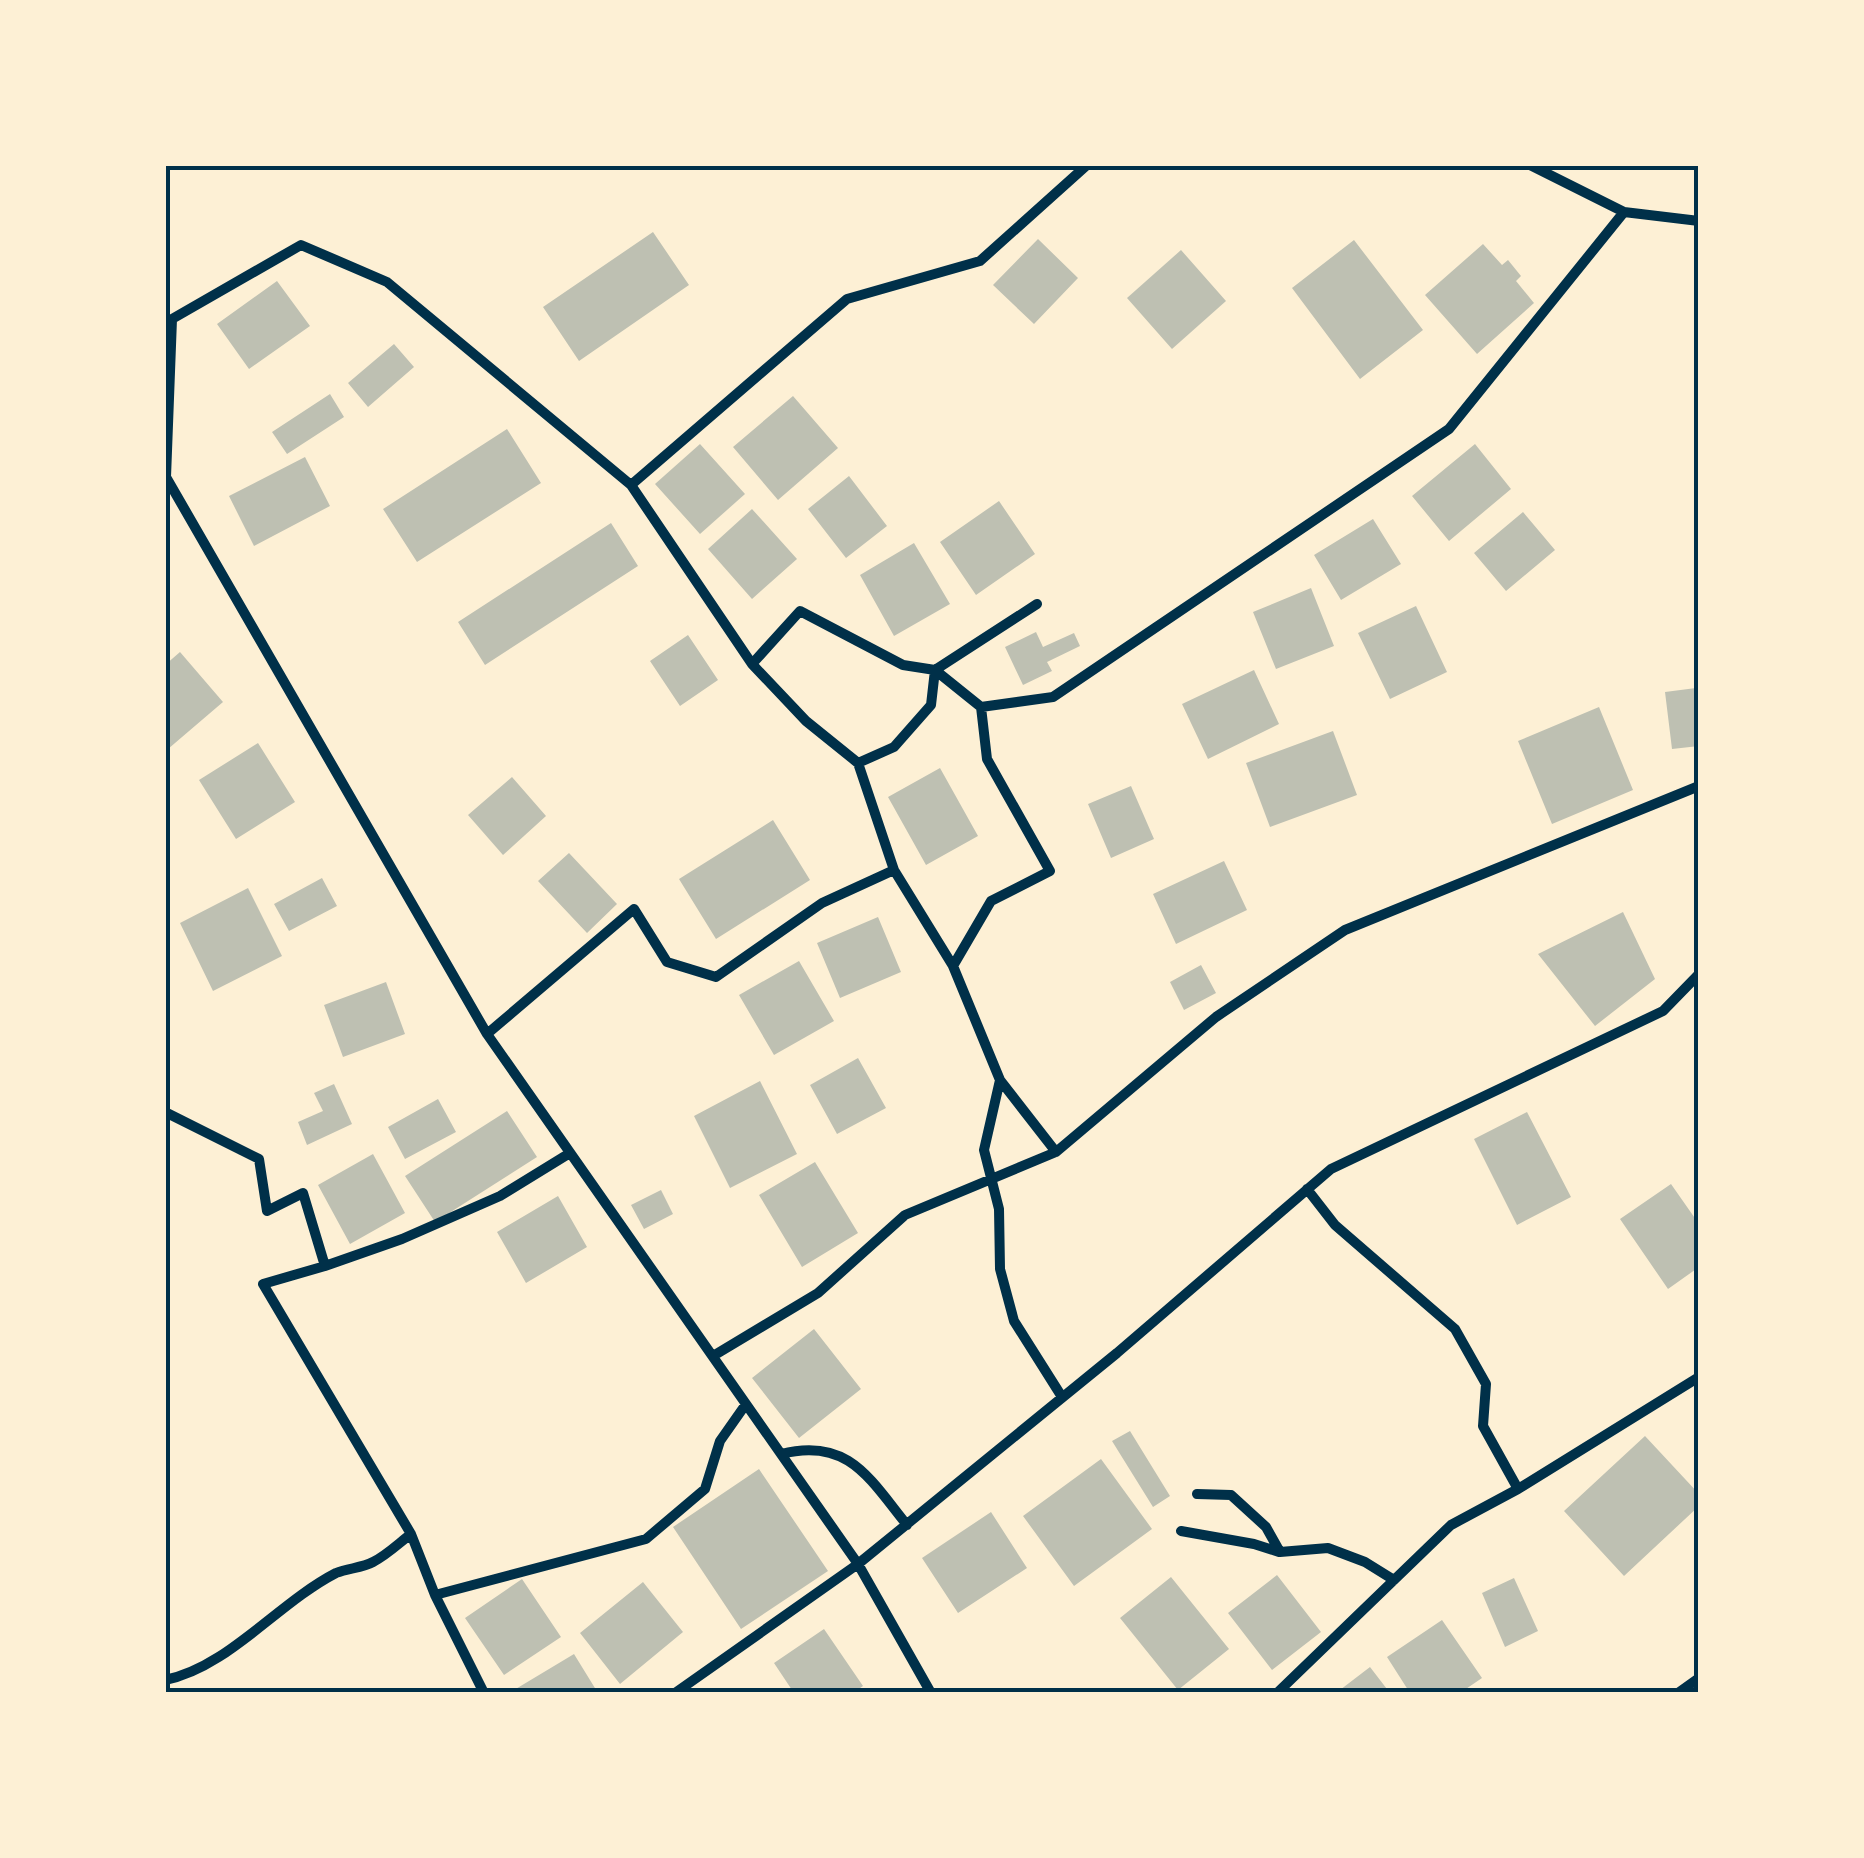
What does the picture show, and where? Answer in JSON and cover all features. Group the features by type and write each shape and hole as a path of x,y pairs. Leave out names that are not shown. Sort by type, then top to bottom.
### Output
{"street":[{"path":"631,485 848,299 980,261 1087,165"},
{"path":"1530,165 1624,212 1699,221"},
{"path":"981,707 1052,697 1449,429 1624,212"},
{"path":"932,1693 858,1564 487,1034 166,477 172,319 301,245 387,282 631,485 752,664 806,722 858,763 894,870 954,966 1000,1080 1056,1152"},
{"path":"936,670 1037,604"},
{"path":"752,664 800,611 903,665 936,670 981,707 987,759 1050,871 991,902 954,966"},
{"path":"858,763 894,746 932,705 936,670"},
{"path":"714,1356 818,1293 905,1215 1056,1152 1216,1017 1345,930 1699,786"},
{"path":"487,1034 634,909 667,962 716,977 822,903 894,870"},
{"path":"675,1693 858,1564 1331,1169 1663,1011 1699,974"},
{"path":"1000,1080 984,1150 994,1179 1000,1269 1014,1321 1062,1397"},
{"path":"165,1112 259,1159 267,1211 303,1193 325,1266"},
{"path":"484,1693 435,1595 411,1534 264,1284 402,1239 500,1196 570,1153"},
{"path":"1308,1189 1335,1224 1455,1329 1486,1384 1483,1426 1518,1489"},
{"path":"1277,1693 1450,1525 1518,1489 1699,1377"},
{"path":"435,1595 646,1539 705,1489 720,1441 746,1404"},
{"path":"781,1454 807,1447 842,1454 870,1480 906,1524"},
{"path":"1197,1494 1231,1495 1266,1526 1280,1552"},
{"path":"1181,1531 1280,1552 1328,1548 1365,1562 1394,1580"},
{"path":"165,1680 182,1677 211,1663 288,1604 339,1572 372,1563 411,1534"},
{"path":"1678,1693 1699,1678"}],"building":[{"path":"653,232 689,285 579,361 543,307"},
{"path":"1038,239 1078,278 1034,324 993,285"},
{"path":"1354,240 1423,330 1360,379 1292,288"},
{"path":"1483,244 1502,265 1508,260 1521,276 1516,281 1534,303 1477,354 1425,295"},
{"path":"1181,250 1226,301 1172,349 1127,298"},
{"path":"277,281 310,326 249,369 217,324"},
{"path":"394,344 414,367 368,407 348,383"},
{"path":"330,394 344,417 287,454 272,432"},
{"path":"793,396 838,448 778,500 733,447"},
{"path":"507,429 541,483 417,562 383,509"},
{"path":"700,444 745,494 700,534 655,484"},
{"path":"1475,444 1511,489 1449,541 1412,496"},
{"path":"305,457 330,506 254,546 229,496"},
{"path":"849,476 887,526 846,558 808,509"},
{"path":"999,501 1035,554 976,595 940,542"},
{"path":"752,509 797,559 752,599 708,549"},
{"path":"1523,512 1555,550 1506,591 1474,553"},
{"path":"1373,519 1401,564 1341,600 1314,555"},
{"path":"611,523 638,566 485,665 458,622"},
{"path":"914,543 950,604 894,636 860,575"},
{"path":"1311,588 1334,646 1276,669 1253,612"},
{"path":"1416,606 1447,672 1390,699 1358,633"},
{"path":"1036,632 1043,647 1074,633 1080,646 1047,662 1052,671 1023,685 1005,647"},
{"path":"688,635 718,680 680,706 650,661"},
{"path":"180,652 223,702 168,749 165,665"},
{"path":"1254,670 1279,724 1208,759 1182,704"},
{"path":"1696,688 1699,746 1672,749 1665,692"},
{"path":"1599,707 1633,790 1552,824 1518,741"},
{"path":"1333,731 1357,795 1270,827 1246,763"},
{"path":"258,743 295,802 236,839 199,780"},
{"path":"940,768 978,836 926,865 888,797"},
{"path":"512,777 546,816 503,855 468,815"},
{"path":"1131,786 1154,839 1111,858 1088,804"},
{"path":"773,820 810,880 716,939 679,879"},
{"path":"569,853 617,904 587,933 538,881"},
{"path":"1224,861 1247,910 1176,944 1153,894"},
{"path":"322,878 337,906 289,931 274,904"},
{"path":"248,888 282,956 213,991 180,923"},
{"path":"1623,912 1655,979 1595,1026 1538,954"},
{"path":"878,917 901,972 840,998 817,943"},
{"path":"799,961 834,1021 774,1055 739,995"},
{"path":"1201,965 1216,993 1184,1010 1170,982"},
{"path":"386,982 405,1034 343,1057 324,1005"},
{"path":"858,1058 886,1108 837,1134 810,1085"},
{"path":"760,1081 797,1154 730,1188 694,1116"},
{"path":"334,1084 352,1124 307,1145 298,1122 323,1111 314,1093"},
{"path":"438,1099 456,1132 405,1159 388,1127"},
{"path":"507,1111 537,1157 435,1222 405,1176"},
{"path":"1527,1112 1571,1197 1517,1225 1474,1139"},
{"path":"373,1154 405,1213 350,1244 318,1185"},
{"path":"815,1162 858,1233 802,1267 759,1195"},
{"path":"1671,1184 1699,1224 1699,1267 1668,1289 1620,1219"},
{"path":"661,1190 673,1214 644,1229 631,1205"},
{"path":"558,1196 587,1247 526,1283 497,1232"},
{"path":"814,1329 861,1389 799,1438 752,1378"},
{"path":"1130,1431 1170,1496 1153,1507 1112,1441"},
{"path":"1645,1436 1699,1494 1699,1506 1624,1576 1564,1511"},
{"path":"1101,1459 1152,1529 1074,1586 1023,1516"},
{"path":"759,1469 828,1571 741,1629 673,1527"},
{"path":"991,1512 1027,1568 958,1613 922,1558"},
{"path":"1277,1575 1321,1632 1272,1670 1228,1613"},
{"path":"1171,1577 1229,1649 1178,1690 1120,1618"},
{"path":"1514,1578 1538,1631 1505,1647 1482,1593"},
{"path":"522,1579 561,1637 504,1675 465,1618"},
{"path":"643,1582 683,1632 620,1684 580,1633"},
{"path":"1442,1620 1482,1678 1460,1693 1410,1693 1387,1657"},
{"path":"824,1629 863,1686 853,1693 794,1693 774,1663"},
{"path":"574,1654 598,1693 509,1693"},
{"path":"1370,1667 1390,1693 1336,1693"}]}
